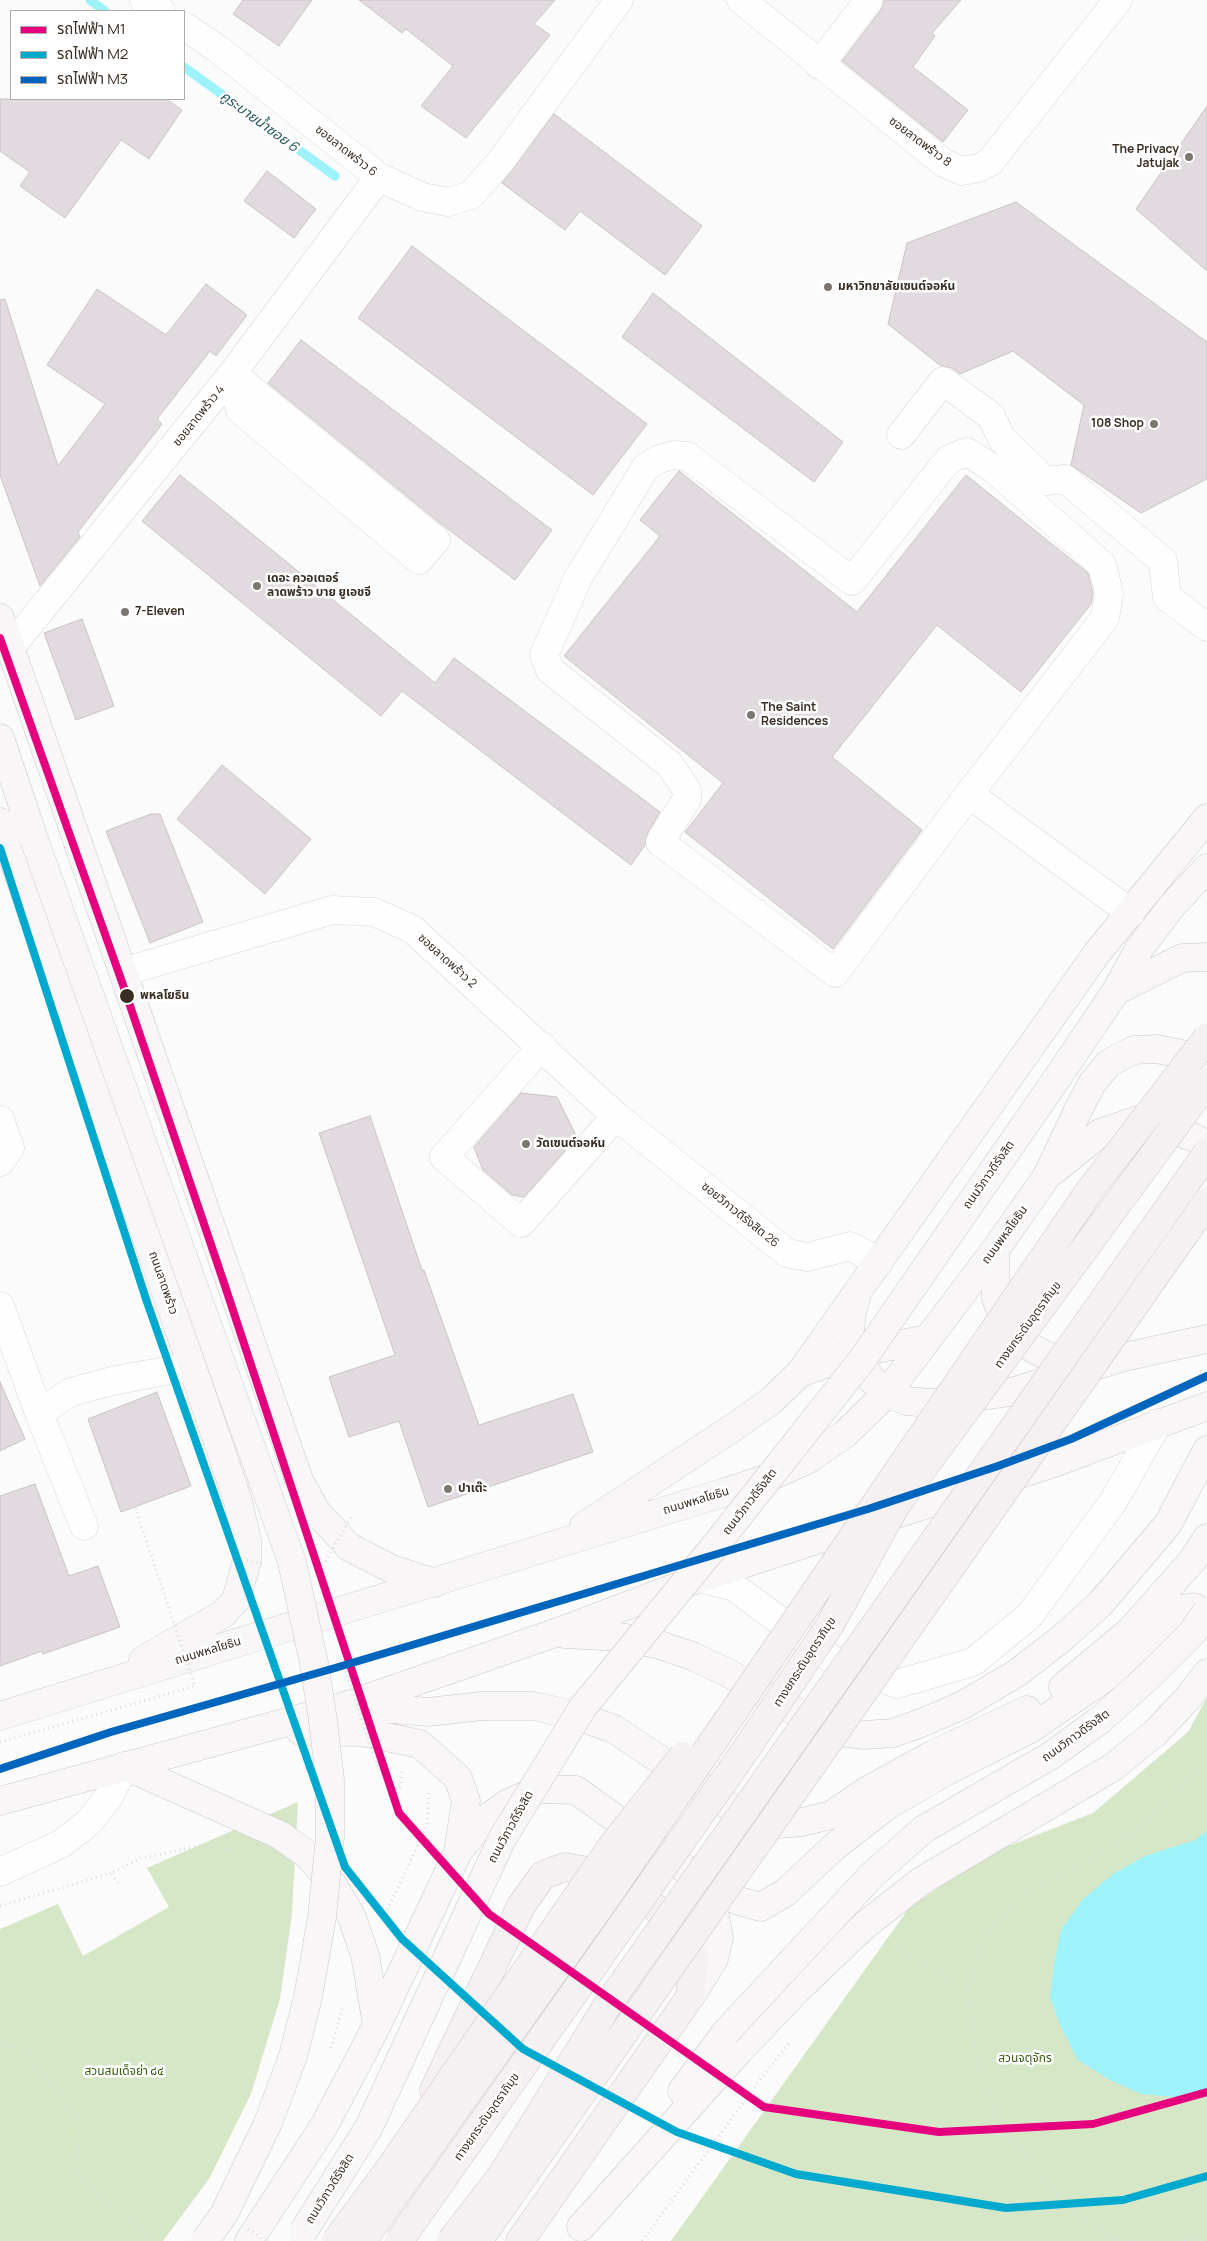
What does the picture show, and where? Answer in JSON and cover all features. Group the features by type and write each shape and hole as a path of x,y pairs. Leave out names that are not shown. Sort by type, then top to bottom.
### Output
{"highway":[{"path":"362,2241 611,1891 1090,1190 1207,1038"},
{"name":"ทางยกระดับอุตราภิมุข","path":"399,2241 738,1762 830,1625 896,1506 1207,1082"},
{"path":"462,2241 608,2004 1207,1153"},
{"path":"478,2241 1207,1202"},
{"path":"336,2241 392,2165 612,1846 821,1582 896,1506"},
{"path":"329,2241 429,2100 521,1906 543,1876 565,1867 600,1872 651,1904 682,1932 694,1959 690,1997 520,2241"},
{"path":"450,2241 502,2175"}],"main road":[{"path":"0,618 299,1480 316,1511 349,1547 392,1569 435,1583"},
{"path":"0,738 34,839 292,1562 314,1663 324,1721 330,1780 330,1837 322,1917 308,1997 293,2056 268,2123 224,2214 205,2241"},
{"path":"556,1544 772,1401 800,1373 1097,953 1207,818"},
{"name":"ถนนลาดพร้าว","path":"0,822 224,1456 238,1501 247,1540 247,1560 236,1600 223,1614 102,1683"},
{"name":"ถนนวิภาวดีรังสิต","path":"299,2236 369,2127 502,1839 584,1707 862,1360 1116,992 1140,949 1172,906 1207,868"},
{"path":"1116,992 1182,958 1207,956"},
{"name":"ถนนพหลโยธิน","path":"0,1716 102,1683 435,1583 765,1479 809,1458 846,1433 887,1393 995,1250 1047,1176 1080,1106 1093,1082 1108,1063 1134,1050 1157,1049 1181,1054 1207,1069"},
{"path":"1047,1176 1100,1133 1141,1119 1195,1138 1207,1145"},
{"path":"995,1250 996,1298 1005,1323 1019,1341 1045,1355 1072,1362 1124,1357"},
{"path":"861,1286 852,1311 850,1331 854,1353 871,1379 887,1393 906,1401 931,1402 1011,1392 1124,1357 1207,1339"},
{"path":"800,1373 854,1353 927,1339"},
{"path":"0,1810 12,1798 345,1706 555,1633 700,1578 1057,1462 1207,1406"},
{"path":"224,1456 244,1471 262,1470 276,1460 286,1440"},
{"path":"555,1633 620,1638 666,1647 692,1656 726,1672 814,1722 840,1732 866,1735 894,1733 963,1704 1017,1673 1061,1639 1100,1604 1168,1524 1207,1450"},
{"path":"345,1706 428,1712 482,1706 534,1706 577,1716 614,1729 735,1810 756,1820 778,1824 820,1818 831,1815 865,1792 928,1758 1049,1699 1129,1632 1192,1561 1207,1538"},
{"path":"246,2232 324,2126 377,2025 458,1852 484,1820 508,1804 540,1789 576,1790 710,1887 739,1901 761,1907 786,1892 818,1862 888,1805 947,1771 1030,1729 1109,1674 1177,1610 1194,1607 1207,1616"},
{"name":"ถนนวิภาวดีรังสิต","path":"576,2234 726,2032 872,1875 924,1829 1050,1756 1100,1720 1148,1677 1192,1633 1207,1611"},
{"path":"576,2234 738,2052 796,1990 864,1926 921,1881 1113,1766 1155,1733 1188,1698 1207,1672"},
{"path":"262,1730 362,1732 420,1744 458,1778 466,1801 458,1852"},
{"path":"125,1766 280,1835 308,1855 333,1886 351,1915 365,1955 377,2025"},
{"path":"818,1862 830,1838 829,1827 820,1818"},
{"path":"690,1997 714,1959 719,1938 710,1887"}],"street":[{"path":"144,0 159,10"},
{"name":"ซอยลาดพร้าว 6","path":"185,27 218,49 379,177 422,197 448,202 471,195 500,162 618,0"},
{"name":"ซอยลาดพร้าว 8","path":"741,0 944,162 962,171 979,168 990,162 1118,0"},
{"path":"819,64 869,0"},
{"name":"ซอยลาดพร้าว 4","path":"10,648 237,378 379,177"},
{"path":"237,378 436,540 419,560 240,410 237,400 237,378"},
{"path":"900,435 943,381 991,416 1002,439 1046,481 1065,479 1163,561 1167,597 1207,627"},
{"path":"967,452 994,469 1102,565 1109,594 1105,618 969,794 835,973 660,842 687,799 686,790 681,781 669,764 550,670 544,655 578,578 646,467 659,459 674,455 687,456 852,581 948,459 967,452"},
{"path":"969,794 1131,913"},
{"name":"ซอยลาดพร้าว 2","path":"123,972 332,910 374,912 412,929 542,1046 616,1116"},
{"path":"542,1046 444,1157 521,1223 616,1116"},
{"name":"ซอยวิภาวดีรังสิต 26","path":"616,1116 787,1253 808,1257 850,1246 879,1262"},
{"path":"0,1120 10,1148 0,1162"},
{"path":"0,1306 39,1413 84,1526"},
{"path":"39,1413 71,1392 112,1381 192,1366"},
{"path":"700,1578 734,1588 833,1660 897,1684 973,1662 1029,1616 1113,1502 1158,1423"},
{"path":"0,1872 61,1844 88,1823 108,1798 125,1766"}],"path":[{"path":"0,1742 195,1686 135,1507"},
{"path":"320,1572 351,1517"},
{"path":"343,1663 377,1765 391,1791 400,1789 401,1770 408,1771"},
{"path":"1145,2241 1117,2239 1079,2218 1008,2135 990,2095 974,2047 968,1991 984,1939 1018,1898 1104,1853 1144,1824 1178,1794 1207,1761"},
{"path":"365,1955 427,1825 430,1795 425,1787"},
{"path":"0,1906 111,1873 141,1858 195,1847 243,1849"},
{"path":"111,1873 118,1883"},
{"path":"864,1926 968,1991"},
{"path":"330,2050 344,2004"},
{"path":"642,2241 765,2073 796,2035"},
{"path":"0,2044 24,2049 81,2120 75,2174 153,2241"},
{"path":"246,2232 265,2241"},
{"path":"1174,2241 1207,2237"}],"green space":[{"name":"สวนจตุจักร","path":"1207,1697 1207,2241 671,2241 909,1908 985,1855 1093,1813 1188,1732"},
{"name":"สวนสมเด็จย่า ๘๔","path":"298,1802 292,1914 280,1999 251,2094 209,2179 163,2241 0,2241 0,1929 58,1904 83,1956 169,1907 147,1868"}],"water":[{"path":"1207,1831 1207,2089 1173,2097 1141,2094 1108,2079 1077,2059 1060,2025 1050,1997 1061,1930 1083,1899 1113,1874 1145,1856 1195,1840"}],"building":[{"path":"243,0 312,0 279,46 233,14"},
{"path":"359,0 555,0 534,24 550,35 466,138 421,106 453,66 406,29 402,33"},
{"path":"884,0 961,0 932,33 935,36 913,67 968,110 943,142 842,61 881,10"},
{"path":"0,99 167,100 182,110 149,159 121,140 65,218 20,186 30,172 0,151"},
{"name":"The Privacy Jatujak","path":"1207,106 1207,271 1136,209"},
{"path":"554,114 702,226 665,275 580,211 565,230 502,183"},
{"path":"267,171 316,209 294,238 244,201"},
{"path":"1016,202 1207,342 1207,479 1141,513 1071,465 1084,405 1013,351 960,374 952,368 941,366 888,324 907,243"},
{"path":"412,246 647,424 593,495 358,318"},
{"path":"206,284 247,315 216,356 210,351 157,419 162,424 78,532 80,537 40,586 0,475 0,300 5,299 58,466 105,404 47,365 97,289 166,335"},
{"path":"653,293 843,442 814,482 622,337"},
{"path":"301,340 552,530 515,580 440,523 268,383"},
{"name":"The Saint Residences","path":"679,471 857,612 966,475 1088,573 1093,594 1091,604 1021,692 937,625 832,757 922,830 833,949 685,832 723,783 564,656 660,536 640,520"},
{"path":"180,475 435,683 454,658 660,812 647,834 645,845 631,865 402,691 381,716 142,521"},
{"path":"82,619 114,706 76,720 44,633"},
{"path":"222,765 311,839 265,894 177,819"},
{"path":"151,814 160,814 203,922 150,943 106,831"},
{"name":"วัดเซนต์จอห์น","path":"521,1093 557,1097 577,1137 524,1197 512,1195 483,1170 474,1147"},
{"path":"370,1116 422,1270 424,1270 479,1425 573,1394 593,1452 428,1507 399,1421 349,1437 329,1377 395,1355 319,1133"},
{"path":"0,1382 25,1439 0,1451"},
{"path":"157,1392 191,1486 121,1512 88,1419"},
{"path":"35,1484 69,1576 98,1566 120,1627 43,1654 42,1651 0,1666 0,1496"}],"waterway":[{"name":"คูระบายน้ำซอย 6","path":"90,0 104,10"},
{"name":"คูระบายน้ำซอย 6","path":"185,68 335,176"}],"metro line":[{"name":"M1","path":"0,638 122,982 223,1280 399,1813 489,1914 764,2107 939,2132 1093,2124 1207,2092"},
{"name":"M2","path":"0,848 147,1302 345,1867 402,1939 523,2049 677,2132 796,2174 1006,2208 1123,2200 1207,2176"},
{"name":"M3","path":"0,1769 111,1732 335,1668 868,1509 998,1466 1071,1439 1207,1376"}],"place":[{"name":"The Privacy Jatujak","path":"1189,157"},
{"name":"มหาวิทยาลัยเซนต์จอห์น","path":"828,287"},
{"name":"108 Shop","path":"1154,424"},
{"name":"เดอะ ควอเตอร์ ลาดพร้าว บาย ยูเอชจี","path":"257,586"},
{"name":"7-Eleven","path":"125,612"},
{"name":"The Saint Residences","path":"751,715"},
{"name":"พหลโยธิน","path":"127,996"},
{"name":"วัดเซนต์จอห์น","path":"526,1144"},
{"name":"ปาเต๊ะ","path":"448,1489"}]}
